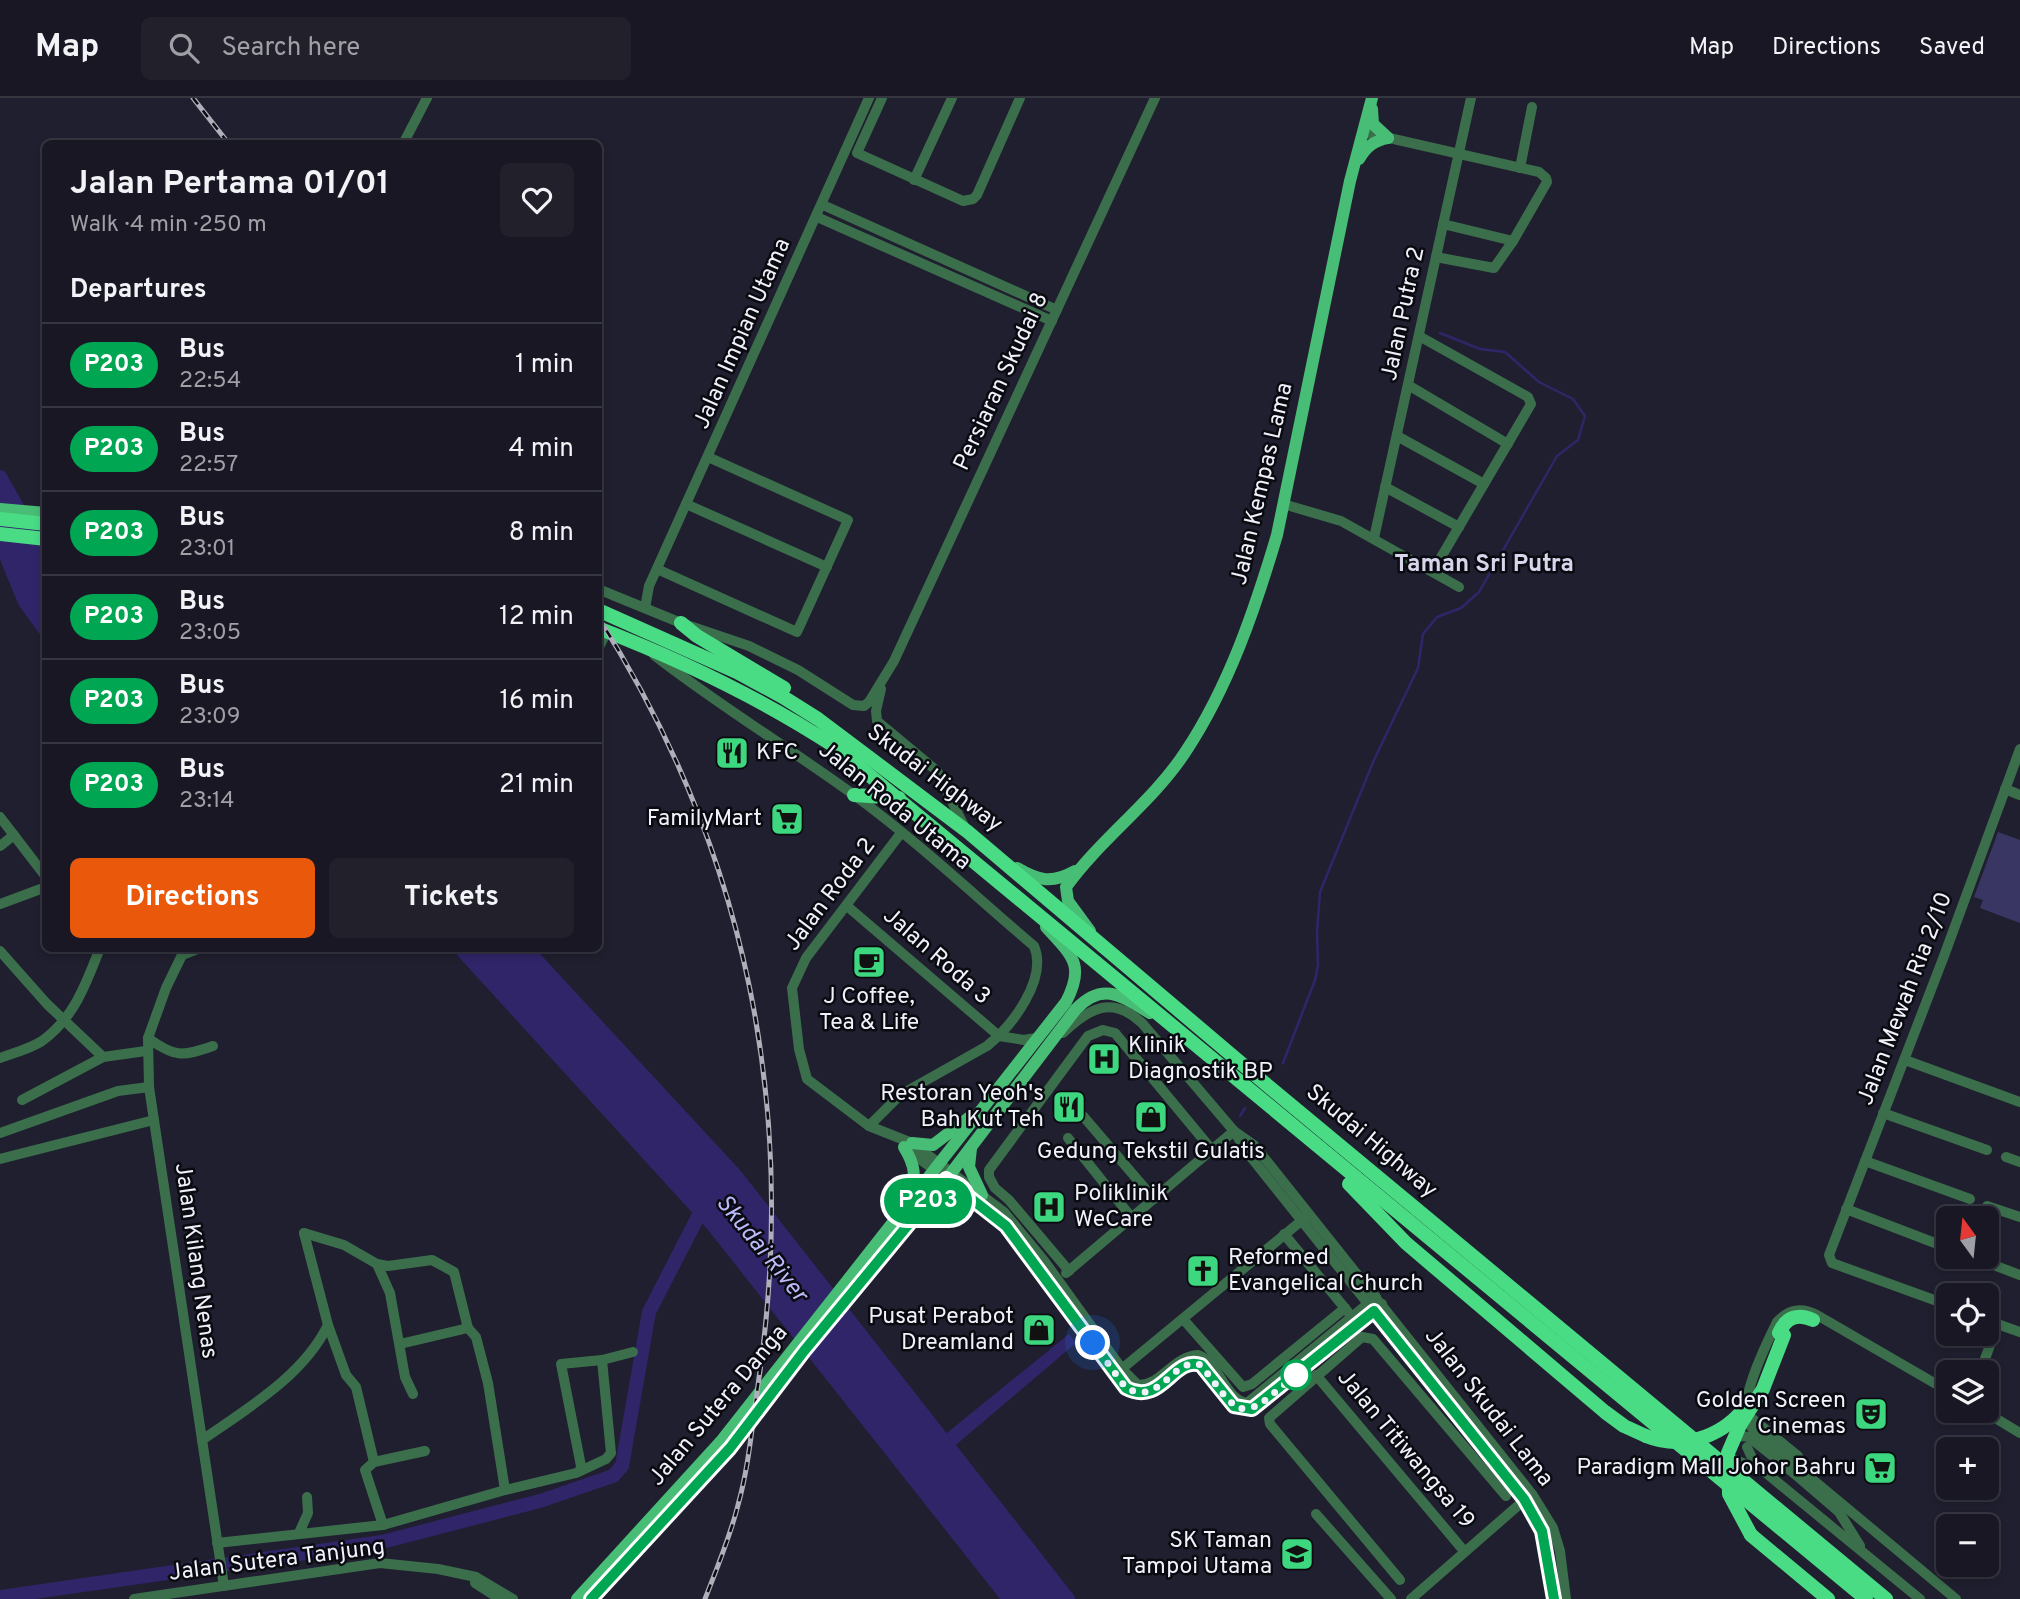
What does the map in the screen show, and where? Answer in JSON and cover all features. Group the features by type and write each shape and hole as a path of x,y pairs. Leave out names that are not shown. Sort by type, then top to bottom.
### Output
{"highway":[{"path":"0,519 42,524"},
{"path":"0,534 42,539"},
{"name":"Skudai Highway","path":"602,612 737,672 818,719 968,832 1251,1072 1886,1599"},
{"path":"681,623 697,636 787,690 818,719"},
{"name":"Skudai Highway","path":"603,630 781,712 834,746 1866,1599"},
{"path":"854,795 899,798"},
{"path":"1304,1136 1406,1243 1605,1412 1623,1426 1657,1441 1684,1442 1711,1435 1734,1420 1755,1394 1788,1320 1802,1315 1813,1320 1802,1321"},
{"path":"1781,1334 1763,1389 1732,1441 1726,1466 1729,1494 1751,1535 1828,1599"}],"main road":[{"name":"Jalan Kempas Lama","path":"1096,939 1066,896 1066,887 1078,870 1159,786 1186,752 1232,664 1260,592 1277,535 1350,181 1373,98"},
{"path":"1373,98 1373,124 1388,138"},
{"path":"1350,181 1367,147 1388,138"},
{"path":"0,509 42,513"},
{"name":"Jalan Kempas Lama","path":"1002,860 1039,880 1054,880 1078,870"},
{"name":"Jalan Sutera Danga","path":"843,1295 887,1231 1066,1002 1073,988 1076,967 1072,957 1020,898"},
{"name":"Jalan Sutera Danga","path":"577,1599 722,1440 843,1295 949,1175 1084,1000 1104,993 1125,998 1188,1038"},
{"path":"904,1143 926,1146 942,1140 985,1105"},
{"path":"887,1231 915,1180 913,1162 904,1143"},
{"path":"971,1147 969,1167 982,1195"},
{"name":"Jalan Sutera Danga","path":"591,1599 730,1448 801,1347"}],"street":[{"path":"406,140 427,98"},
{"name":"Jalan Impian Utama","path":"645,608 649,586 869,98"},
{"path":"882,98 857,153 963,201 973,199 977,195 1020,98"},
{"path":"914,180 952,98"},
{"name":"Persiaran Skudai 8","path":"883,681 1155,98"},
{"name":"Jalan Putra 2","path":"1374,538 1471,98"},
{"path":"1520,168 1532,107"},
{"path":"1363,132 1539,172 1546,178 1547,182 1496,266 1491,269 1436,257"},
{"path":"823,205 1057,310"},
{"path":"817,217 913,267 1052,321"},
{"path":"1443,224 1513,241"},
{"path":"913,267 920,250"},
{"path":"1419,336 1530,400 1508,444 1433,571"},
{"path":"1408,386 1508,444"},
{"path":"1396,436 1484,484"},
{"path":"657,569 797,632 827,567 848,520 708,457"},
{"path":"1385,487 1459,527"},
{"path":"686,504 827,567"},
{"path":"1283,504 1341,521 1459,587"},
{"name":"Jalan Impian Utama","path":"629,601 649,586"},
{"path":"602,591 681,623 749,646 798,670 859,706 869,702 883,681"},
{"name":"Jalan Roda Utama","path":"642,646 741,719 811,763 854,795 1034,946 1038,960 1032,984 1019,1009 999,1036"},
{"path":"883,681 876,711 877,721 937,771 968,832"},
{"name":"Jalan Mewah Ria 2/10","path":"1936,1302 1832,1263 1829,1255 1905,1060 2020,749"},
{"path":"2005,789 2020,795"},
{"path":"0,817 42,872"},
{"name":"Jalan Roda 2","path":"901,834 806,958 792,988 803,1074 869,1126 904,1143 949,1175"},
{"path":"0,846 15,835"},
{"path":"0,904 42,888"},
{"name":"Jalan Roda 3","path":"847,906 999,1036"},
{"path":"0,951 64,1022 103,1057"},
{"path":"0,1058 40,1043 64,1022 79,1000 98,952"},
{"name":"Jalan Kilang Nenas","path":"181,952 148,1038 146,1051 149,1087 224,1586"},
{"name":"Jalan Skudai Lama","path":"1048,1048 1078,1019 1092,1010 1109,1007 1125,1011 1142,1023 1234,1131 1246,1151 1306,1218 1553,1528 1560,1551 1566,1599"},
{"path":"1069,1271 1009,1200 995,1188 989,1177 989,1170 1088,1036 1103,1030 1115,1033 1212,1150"},
{"path":"869,1126 900,1095 987,1046 999,1036 1024,1040 1036,1038"},
{"path":"148,1038 167,1052 184,1055 213,1046"},
{"path":"22,1100 103,1057 146,1051"},
{"path":"1905,1060 2020,1102"},
{"path":"0,1133 118,1091 149,1087"},
{"path":"1883,1113 1987,1150"},
{"path":"1083,1116 1154,1199"},
{"path":"0,1159 154,1120"},
{"path":"1058,1280 1234,1131"},
{"path":"1068,1138 1132,1218"},
{"path":"2006,1157 2020,1162"},
{"path":"1865,1161 1970,1199"},
{"path":"949,1175 982,1195 1012,1220 1058,1280 1096,1340"},
{"path":"949,1175 1006,1226 1119,1371 1126,1388 1146,1392 1160,1386 1185,1365 1195,1363 1201,1365 1234,1406 1252,1409 1375,1304"},
{"path":"1846,1209 1936,1243"},
{"path":"1999,1210 2020,1217"},
{"path":"1119,1371 1306,1218"},
{"path":"374,1462 356,1387 346,1376 328,1325 304,1233 344,1245 377,1264 388,1266 432,1260 454,1272 468,1328 476,1337 488,1383 505,1490"},
{"path":"1284,1234 1352,1317"},
{"path":"377,1264 390,1293 405,1377 413,1394"},
{"path":"1999,1267 2020,1275"},
{"path":"1119,1371 1144,1385 1182,1358 1198,1355 1211,1364 1236,1397 1247,1403 1352,1317 1375,1304"},
{"path":"1183,1319 1243,1387 1252,1384 1345,1308"},
{"path":"1936,1384 1817,1315 1807,1310 1792,1311 1777,1322 1748,1397 1747,1420 1758,1434 1956,1599"},
{"path":"1999,1324 2020,1332"},
{"path":"202,1440 298,1368 313,1353 328,1325"},
{"path":"400,1344 468,1328"},
{"path":"1400,1580 1270,1424 1269,1418 1362,1337 1373,1339 1506,1496"},
{"path":"579,1471 581,1466 561,1364 602,1360 633,1352"},
{"path":"217,1543 383,1525 579,1471 606,1460 611,1453 602,1360"},
{"name":"Jalan Titiwangsa 19","path":"1316,1375 1465,1551"},
{"path":"1744,1419 1754,1420 1798,1456 1810,1477"},
{"path":"1999,1420 2020,1433"},
{"path":"1729,1458 1738,1455 1758,1434"},
{"path":"1732,1441 1741,1436 1749,1437 1839,1512 1864,1552"},
{"path":"1747,1447 1753,1460 1766,1473 1920,1599"},
{"path":"1708,1450 1766,1473"},
{"path":"383,1525 365,1470 374,1462 425,1451"},
{"path":"299,1534 308,1513 307,1497"},
{"path":"1411,1599 1528,1497"},
{"name":"Jalan Skudai Lama","path":"1528,1497 1542,1531 1554,1599"},
{"path":"1316,1514 1391,1599"},
{"name":"Jalan Sutera Tanjung","path":"134,1599 380,1563 438,1569 476,1577 513,1599"},
{"name":"Jalan Sutera Tanjung","path":"466,1576 500,1599"}],"shaded area":[{"path":"1998,832 2020,840 2020,923 1980,908 1983,900 1974,897"}],"water":[{"path":"0,477 42,553 42,627 25,602 0,541"},
{"name":"Skudai River","path":"463,952 528,952 735,1175 942,1437 1069,1334 1076,1343 951,1449 1068,1599 1009,1599 714,1225"}],"waterway":[{"path":"1283,1063 1315,980 1318,965 1320,892 1374,760 1418,668 1423,634 1437,617 1461,608 1479,592 1557,456 1578,440 1585,416 1573,399 1539,382 1505,352 1480,349 1440,333"},
{"path":"0,477 42,551"},
{"path":"0,541 25,602 42,625"},
{"name":"Skudai River","path":"464,952 713,1225 1009,1599"},
{"name":"Skudai River","path":"529,952 735,1175 1068,1599"},
{"path":"1240,1116 1245,1108"},
{"name":"Skudai River","path":"0,1597 382,1542 540,1501 613,1476 622,1466 649,1312 701,1211 712,1199"}],"railway":[{"path":"193,98 226,140"},
{"path":"602,624 649,706 692,797 725,891 749,986 765,1083 771,1182 769,1283 758,1385 742,1490 727,1541 705,1599"}],"bus line":[{"name":"P203","path":"591,1599 730,1448 804,1351 946,1179 1006,1226 1126,1388 1131,1391 1153,1390 1190,1362 1201,1365 1234,1406 1239,1409 1252,1409 1374,1311 1524,1499 1542,1531 1548,1552 1554,1599"}],"place":[{"name":"KFC","path":"732,753"},
{"name":"FamilyMart","path":"787,819"},
{"name":"J Coffee, Tea & Life","path":"869,962"},
{"name":"Klinik Diagnostik BP","path":"1104,1059"},
{"name":"Restoran Yeoh's Bah Kut Teh","path":"1069,1107"},
{"name":"Gedung Tekstil Gulatis","path":"1151,1117"},
{"name":"Poliklinik WeCare","path":"1049,1207"},
{"name":"Reformed Evangelical Church","path":"1203,1271"},
{"name":"Pusat Perabot Dreamland","path":"1039,1330"},
{"name":"Golden Screen Cinemas","path":"1871,1414"},
{"name":"Paradigm Mall Johor Bahru","path":"1880,1468"},
{"name":"SK Taman Tampoi Utama","path":"1297,1554"}],"district":[{"name":"Taman Sri Putra","path":"1484,565"}],"route":[{"path":"1093,1343 1131,1391 1153,1390 1190,1362 1201,1365 1227,1399 1234,1406 1245,1410 1258,1406 1296,1375"}]}
